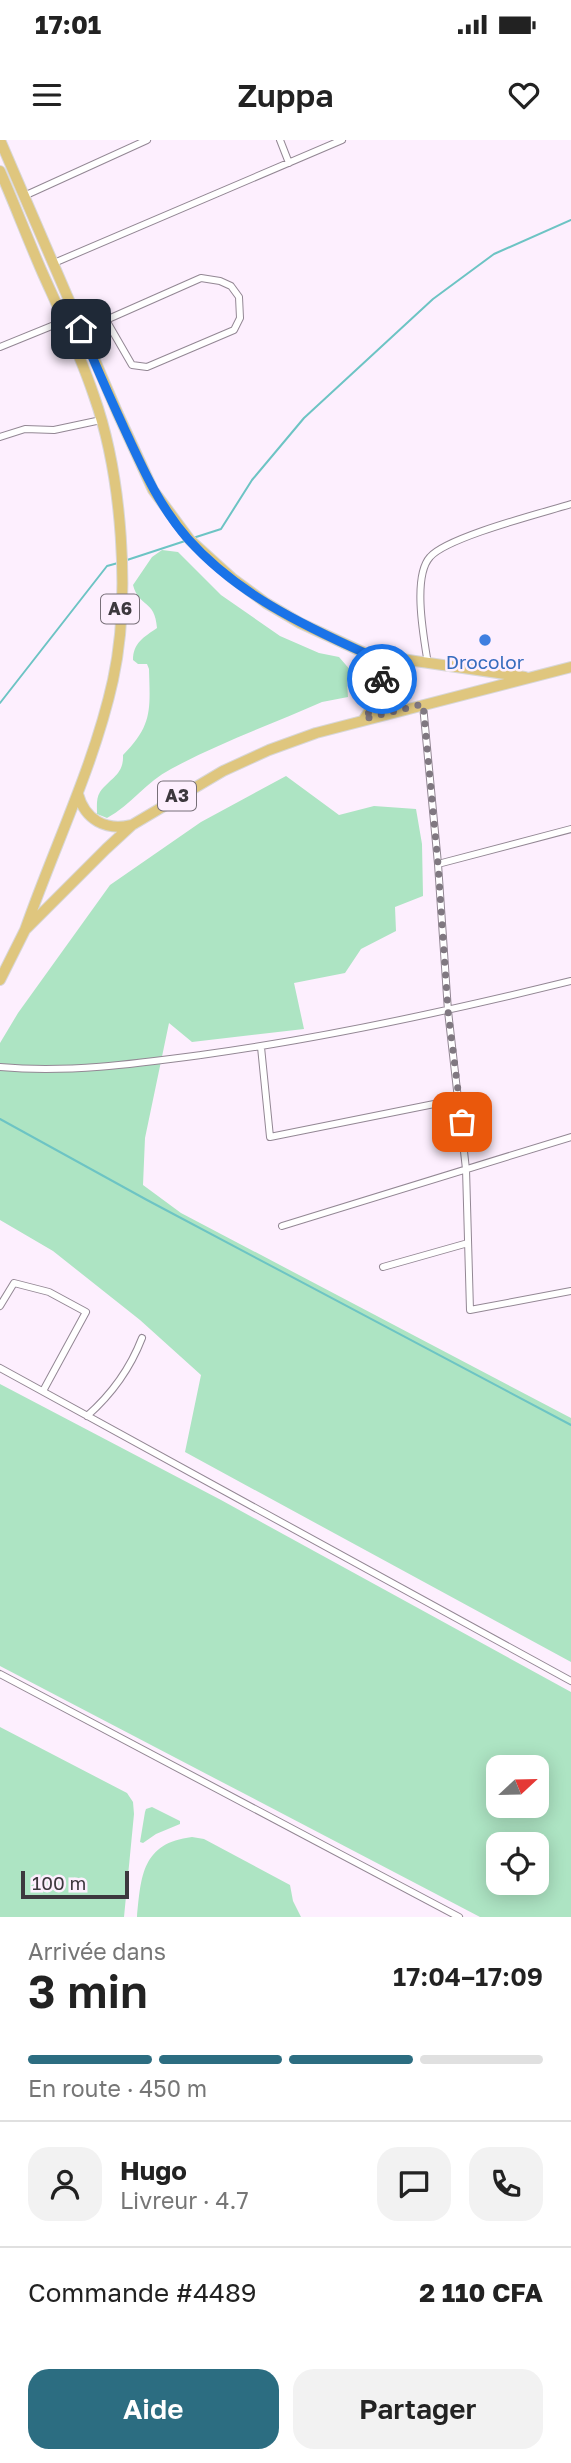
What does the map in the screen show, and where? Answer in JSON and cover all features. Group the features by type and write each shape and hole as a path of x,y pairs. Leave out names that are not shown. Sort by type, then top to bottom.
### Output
{"highway":[{"path":"3,141 24,196 153,491 190,540 265,603 300,623 367,654 525,677"},
{"name":"A6","path":"0,171 90,383 101,420 117,496 120,528 119,629 113,678 78,794 25,930"},
{"path":"101,420 118,414"},
{"path":"364,719 379,699 382,684 378,667 367,654"},
{"name":"A3","path":"0,980 25,930 86,867 132,825 223,771 316,733 571,667"},
{"path":"78,794 87,813 102,824 120,828 132,825"}],"street":[{"path":"24,196 147,140"},
{"path":"280,140 289,163"},
{"path":"54,263 342,140"},
{"path":"81,329 201,278 231,286 239,297 241,310 234,330 147,367 132,365 106,320"},
{"path":"0,347 64,321"},
{"path":"0,436 25,429 54,430 101,420"},
{"path":"428,664 419,610 429,558 449,544 571,504"},
{"path":"423,704 448,1011 466,1169 470,1310 571,1292"},
{"path":"438,864 571,829"},
{"path":"0,1067 33,1070 107,1068 261,1047 448,1011 571,982"},
{"path":"261,1047 270,1138 459,1099"},
{"path":"282,1226 571,1137"},
{"path":"383,1267 468,1244"},
{"path":"0,1306 14,1283 49,1292 86,1312 43,1391"},
{"path":"87,1416 120,1382 137,1353 142,1338"},
{"path":"0,1368 571,1681"},
{"path":"0,1674 459,1917"}],"green space":[{"path":"162,550 178,552 221,595 280,636 319,653 339,657 352,672 347,682 348,697 322,702 189,760 162,774 107,818 97,814 99,794 119,772 123,755 140,735 148,716 149,669 147,664 138,664 133,660 133,654 140,641 157,628 156,619 133,585 152,557"},
{"path":"286,776 339,815 374,806 416,809 422,844 423,896 395,907 396,931 361,949 345,973 294,983 304,1029 192,1042 169,1023 145,1138 143,1185 181,1213 571,1418 571,1662 185,1452 201,1375 140,1320 53,1251 0,1220 0,1043 18,1013 110,885 201,822"},
{"path":"0,1384 221,1500 571,1692 571,1917 480,1917 0,1666"},
{"path":"0,1727 127,1793 133,1802 124,1917 0,1917"},
{"path":"152,1807 180,1821 180,1824 143,1843 140,1842 145,1812"},
{"path":"192,1837 204,1839 290,1885 293,1901 301,1917 137,1917 140,1888 147,1864 163,1846 175,1840"}],"waterway":[{"path":"193,538 221,529 252,480 304,418 433,299 494,254 571,220"},
{"path":"127,560 185,541"},
{"path":"0,703 107,566 118,563"},
{"path":"0,1119 571,1425"}],"way so far":[{"path":"382,679 379,699 364,719 423,704 448,1011 462,1122"}],"place":[{"name":"Drocolor","path":"485,640"}],"route":[{"path":"81,329 153,491 190,540 212,562 265,603 300,623 367,654 375,661 382,679"}]}
